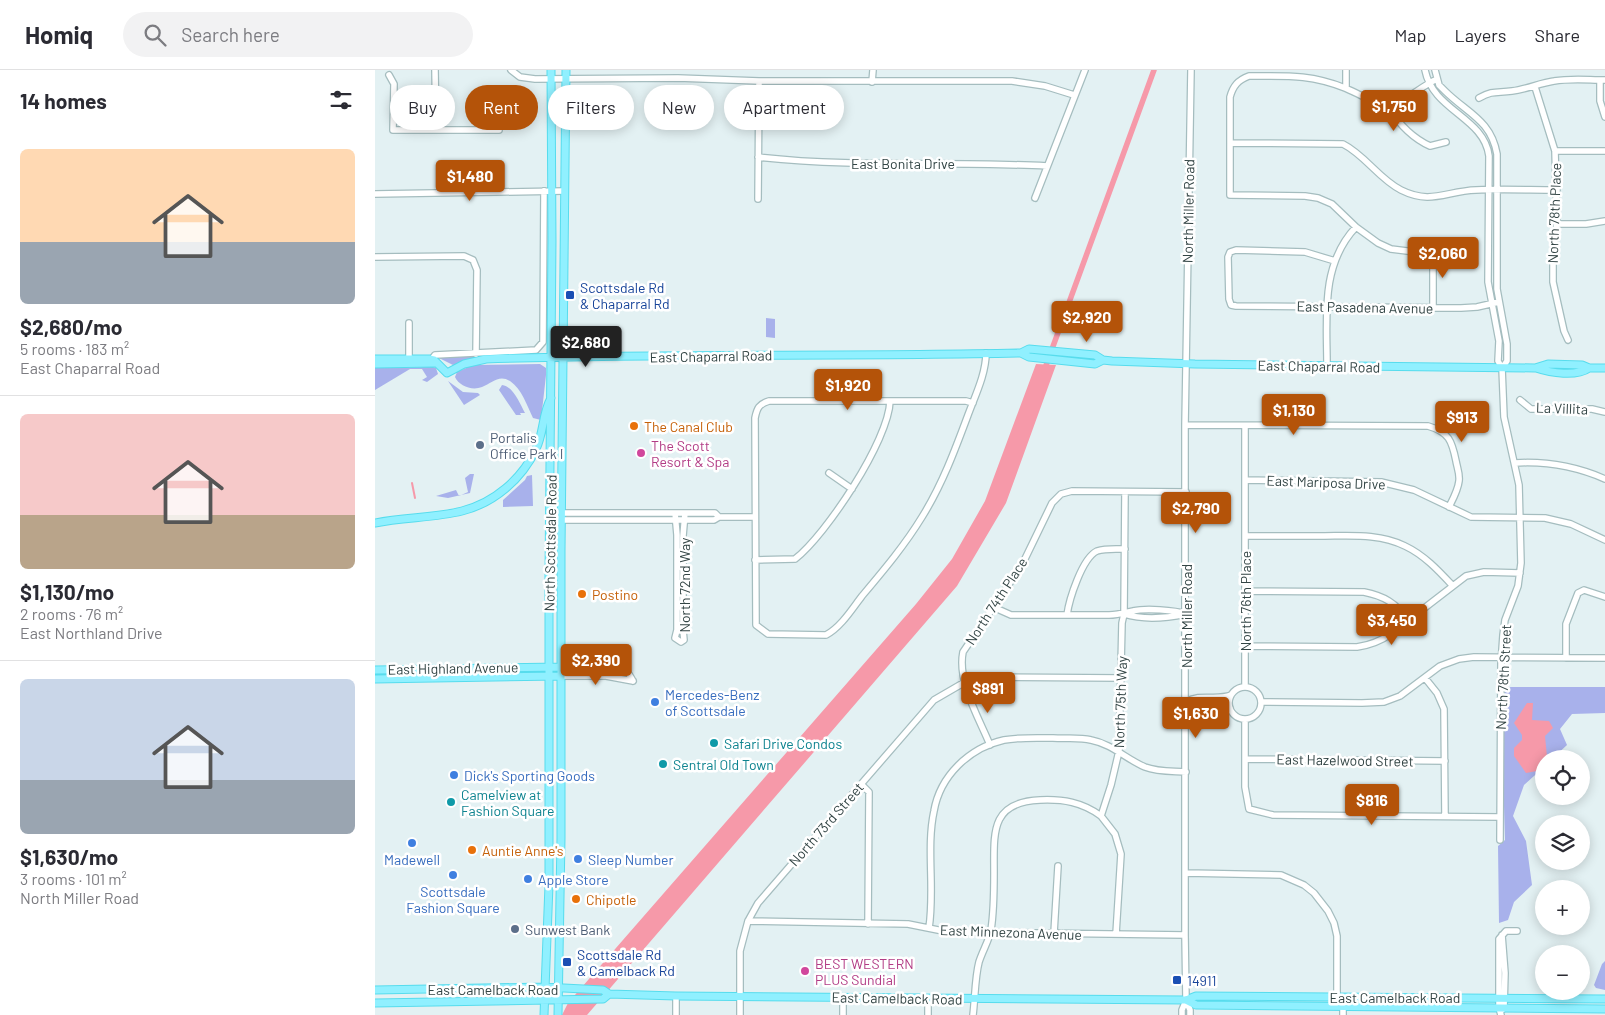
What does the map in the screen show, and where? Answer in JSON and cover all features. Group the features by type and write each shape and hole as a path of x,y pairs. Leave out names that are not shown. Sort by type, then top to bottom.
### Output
{"main road":[{"name":"North Scottsdale Road","path":"543,1015 549,885 553,191 551,70"},
{"name":"North Scottsdale Road","path":"558,1015 561,999 558,988 561,878 561,517 566,70"},
{"name":"East Chaparral Road","path":"375,359 409,358 435,361 447,373 465,364 486,359 986,354 1021,353 1029,349 1037,349 1095,355 1103,360 1186,364 1535,368 1548,364 1581,364 1589,368 1605,368"},
{"name":"East Chaparral Road","path":"1021,353 1029,357 1095,364 1103,360"},
{"name":"East Chaparral Road","path":"375,364 435,361"},
{"path":"375,523 464,511 480,505 497,495 518,477 526,467 536,449 546,408 551,398"},
{"name":"East Highland Avenue","path":"375,670 561,667"},
{"path":"414,669 415,678"},
{"name":"East Highland Avenue","path":"375,679 561,676"},
{"name":"East Camelback Road","path":"375,990 544,987 603,990 609,994 676,996 975,999 1186,1000 1196,996 1501,1011 1605,1009"},
{"name":"East Camelback Road","path":"375,1003 603,999 609,994"},
{"path":"1423,1007 1425,998"},
{"name":"East Camelback Road","path":"1186,1000 1196,1005 1425,998 1605,999"}],"street":[{"path":"435,70 435,85"},
{"path":"511,70 516,75 525,78 552,79 678,78 872,82 1012,81 1045,86 1074,95"},
{"path":"872,82 873,70"},
{"path":"1035,198 1085,70"},
{"name":"North Miller Road","path":"1190,1015 1186,1000 1185,935 1185,424 1191,70"},
{"path":"1346,70 1346,88"},
{"name":"North 78th Street","path":"1425,70 1429,82 1440,99 1477,130 1485,142 1489,156 1488,282 1499,342 1504,417 1515,463 1521,518 1520,573 1518,586 1505,620 1501,658 1500,840"},
{"name":"North 78th Street","path":"1435,70 1437,79 1445,91 1476,116 1490,132 1495,144 1497,154 1497,288 1507,344 1507,361 1502,368"},
{"path":"389,75 394,85"},
{"path":"1433,308 1433,258 1431,254 1391,249 1378,243 1356,227 1332,204 1318,198 1230,195 1229,97 1236,84 1241,79 1249,76 1302,76 1346,88 1388,107 1398,104 1429,82 1437,79"},
{"path":"1479,98 1489,92 1535,87 1560,80 1603,80 1600,101 1605,117"},
{"path":"758,199 759,81"},
{"name":"North 78th Place","path":"1535,87 1555,151 1557,224 1553,249 1553,282 1564,331 1568,340"},
{"path":"1388,107 1396,119 1420,142 1431,146 1446,142"},
{"path":"1230,143 1343,144 1355,152 1392,185 1414,195 1433,198 1466,191 1557,190"},
{"path":"1555,151 1605,151"},
{"name":"East Bonita Drive","path":"758,157 835,162 994,163 1047,166"},
{"path":"435,361 435,355 536,350 541,347 543,342 544,191"},
{"path":"375,194 565,191"},
{"path":"1557,224 1587,224 1605,221"},
{"path":"1327,365 1329,280 1335,261 1346,238 1356,227"},
{"name":"East Pasadena Avenue","path":"1335,261 1315,254 1295,251 1236,250 1230,252 1228,257 1229,299 1231,305 1469,308 1499,302"},
{"path":"375,257 464,256 473,260 477,270 477,354"},
{"path":"409,323 409,358"},
{"path":"973,403 966,401 769,400 757,408 755,418 756,625 768,634 826,635 833,631 877,579 922,517 949,464 973,403 986,364 986,354"},
{"name":"La Villita","path":"1520,400 1531,409 1592,409 1605,412"},
{"path":"755,560 795,559 827,524 852,489 878,442 889,416 890,401"},
{"path":"1185,424 1245,426 1428,426 1442,432 1451,442 1459,480 1449,507"},
{"name":"North 76th Place","path":"1245,426 1245,687"},
{"path":"1515,463 1552,463 1584,471 1605,479"},
{"path":"829,473 852,489"},
{"name":"East Mariposa Drive","path":"1245,480 1381,482 1414,490 1471,516 1558,520 1605,540"},
{"name":"North 74th Place","path":"989,745 965,682 961,664 963,652 1022,565 1052,502 1061,494 1072,491 1125,492"},
{"path":"1125,492 1186,492"},
{"name":"North 75th Way","path":"1101,816 1119,751 1122,623 1124,614 1125,492"},
{"path":"550,517 685,516 715,513 719,517 755,517"},
{"name":"North 72nd Way","path":"675,516 677,535 680,583 683,630 684,637 684,640 681,642 675,638 680,583 685,516"},
{"path":"1245,536 1363,536 1391,540 1404,545 1429,561 1452,585"},
{"path":"1067,615 1071,596 1089,557 1096,552 1106,549 1125,550"},
{"path":"1245,646 1357,647 1381,641 1466,576 1474,573 1520,573"},
{"path":"1566,658 1566,624 1576,595 1584,590 1605,598"},
{"path":"1245,591 1364,592 1376,594 1389,600 1399,608 1408,620"},
{"path":"993,607 1011,615 1124,614 1135,617 1164,617 1186,614"},
{"path":"1261,702 1375,703 1400,696 1440,666 1459,659 1474,657 1605,658"},
{"path":"561,667 622,670 626,671 633,681 607,676 561,676"},
{"name":"North 73rd Street","path":"740,1015 740,951 748,921 761,899 935,700 965,682 995,676 1121,678"},
{"path":"1425,678 1437,692 1444,709 1445,816"},
{"path":"1186,702 1193,698 1223,698 1245,687 1254,690 1257,694 1261,702 1258,712 1245,719 1235,715 1230,708 1231,695"},
{"path":"1186,702 1193,706 1224,706 1230,708"},
{"path":"1245,719 1245,787 1249,809 1273,815 1499,817"},
{"path":"929,928 933,907 931,834 933,812 938,795 954,768 965,758 989,745 1020,738 1080,739 1104,744 1147,768 1186,772"},
{"name":"East Hazelwood Street","path":"1245,759 1445,761"},
{"path":"861,784 869,792 868,924"},
{"path":"973,1015 979,964 984,945 991,933 994,891 994,834 1005,811 1023,801 1062,800 1074,802 1093,810 1101,816 1115,834 1121,854 1116,934"},
{"path":"1054,934 1058,866"},
{"path":"1186,873 1281,875 1304,885 1314,893 1328,911 1334,923 1337,936 1340,1002 1343,1015"},
{"name":"East Minnezona Avenue","path":"748,921 908,924 948,932 1185,935"},
{"path":"1501,1011 1505,973 1502,934 1506,931 1517,931"},
{"path":"676,996 676,1015"},
{"path":"843,997 843,1015"},
{"path":"928,998 928,1015"},
{"name":"North Miller Road","path":"1182,1015 1186,1000"}],"shaded area":[{"path":"766,318 775,319 775,338 766,337"},
{"path":"539,351 538,353 476,357 453,365 439,358"},
{"path":"540,364 546,368 541,420 533,418 521,393 514,384 506,379 502,378 478,388 470,388 463,385 455,377 457,372 473,365"},
{"path":"1036,364 1056,365 1006,503 957,586 587,1015 562,1015 568,1003 916,604 952,559 985,501"},
{"path":"375,368 436,368 438,374 427,382 422,380 427,377 422,369 410,369 375,390"},
{"path":"448,381 463,392 478,393 480,395 464,405"},
{"path":"502,385 513,392 525,413 516,415 499,390"},
{"path":"470,474 474,474 470,493 461,495 468,492 465,478"},
{"path":"532,475 533,506 503,507 503,500 527,476"},
{"path":"456,490 459,496 448,498 436,496"},
{"path":"1605,687 1605,713 1572,714 1560,729 1567,745 1562,750 1535,750 1535,775 1524,785 1513,816 1526,841 1532,885 1514,902 1508,920 1499,923 1498,846 1505,840 1503,773 1505,688"},
{"path":"1527,703 1533,703 1532,720 1549,721 1553,728 1545,736 1546,750 1535,750 1535,771 1526,773 1514,756 1514,748 1522,740 1522,735 1514,723"},
{"path":"1605,961 1605,990 1596,988 1594,985"}],"waterway":[{"path":"1044,371 1154,70"},
{"path":"412,483 415,498"}],"place":[{"name":"Scottsdale Rd & Chaparral Rd","path":"570,295"},
{"name":"The Canal Club","path":"634,426"},
{"name":"Portalis Office Park I","path":"480,445"},
{"name":"The Scott Resort & Spa","path":"641,453"},
{"name":"Postino","path":"582,594"},
{"name":"Mercedes-Benz of Scottsdale","path":"655,702"},
{"name":"Safari Drive Condos","path":"714,743"},
{"name":"Sentral Old Town","path":"663,764"},
{"name":"Dick's Sporting Goods","path":"454,775"},
{"name":"Camelview at Fashion Square","path":"451,802"},
{"name":"Madewell","path":"412,843"},
{"name":"Auntie Anne's","path":"472,850"},
{"name":"Sleep Number","path":"578,859"},
{"name":"Scottsdale Fashion Square","path":"453,875"},
{"name":"Apple Store","path":"528,879"},
{"name":"Chipotle","path":"576,899"},
{"name":"Sunwest Bank","path":"515,929"},
{"name":"Scottsdale Rd & Camelback Rd","path":"567,962"},
{"name":"BEST WESTERN PLUS Sundial","path":"805,971"},
{"name":"14911","path":"1177,980"}]}
